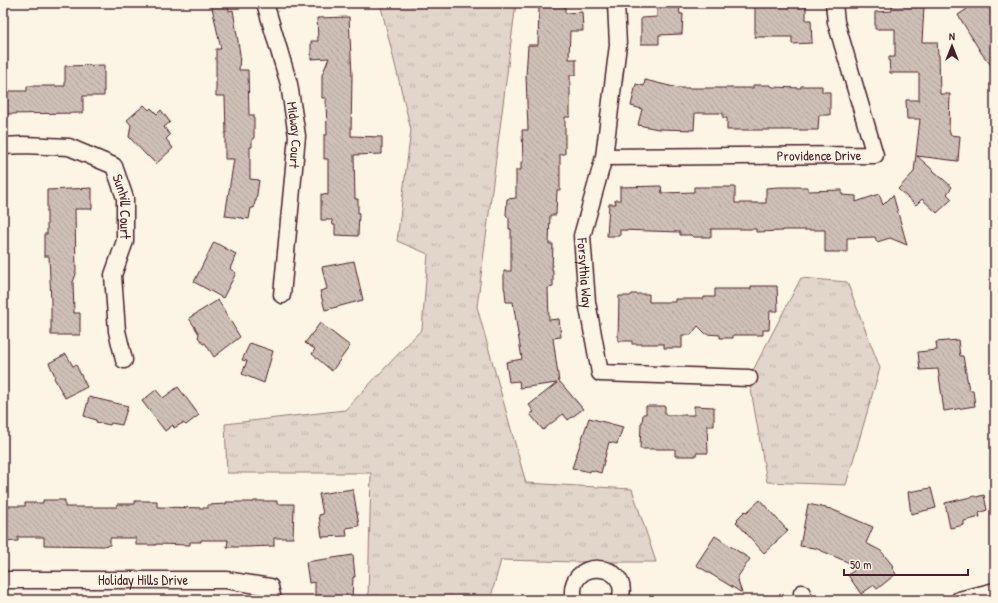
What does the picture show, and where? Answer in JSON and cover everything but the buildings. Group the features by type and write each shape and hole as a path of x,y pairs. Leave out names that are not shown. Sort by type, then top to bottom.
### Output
{"street":[{"name":"Midway Court","path":"265,3 290,84 297,136 282,295"},
{"name":"Forsythia Way","path":"616,3 618,45 604,157 582,236 587,302 600,373 749,378"},
{"name":"Providence Drive","path":"604,157 876,155 836,22 834,3"},
{"name":"Sunhill Court","path":"3,146 24,145 69,147 114,166 125,198 125,241 114,275 117,331 124,360"},
{"path":"574,600 573,590 576,580 582,573 591,569 600,568 609,571 616,577 621,586 622,595 620,600"},
{"name":"Holiday Hills Drive","path":"3,580 226,580 270,587 272,600"},
{"path":"959,600 995,591"}],"green space":[{"path":"380,3 516,3 477,307 526,483 632,489 656,562 501,560 490,600 368,600 371,473 227,473 225,424 345,410 422,329 428,254 397,241 411,130"},
{"path":"801,278 847,282 880,368 846,485 767,482 749,378"}]}
